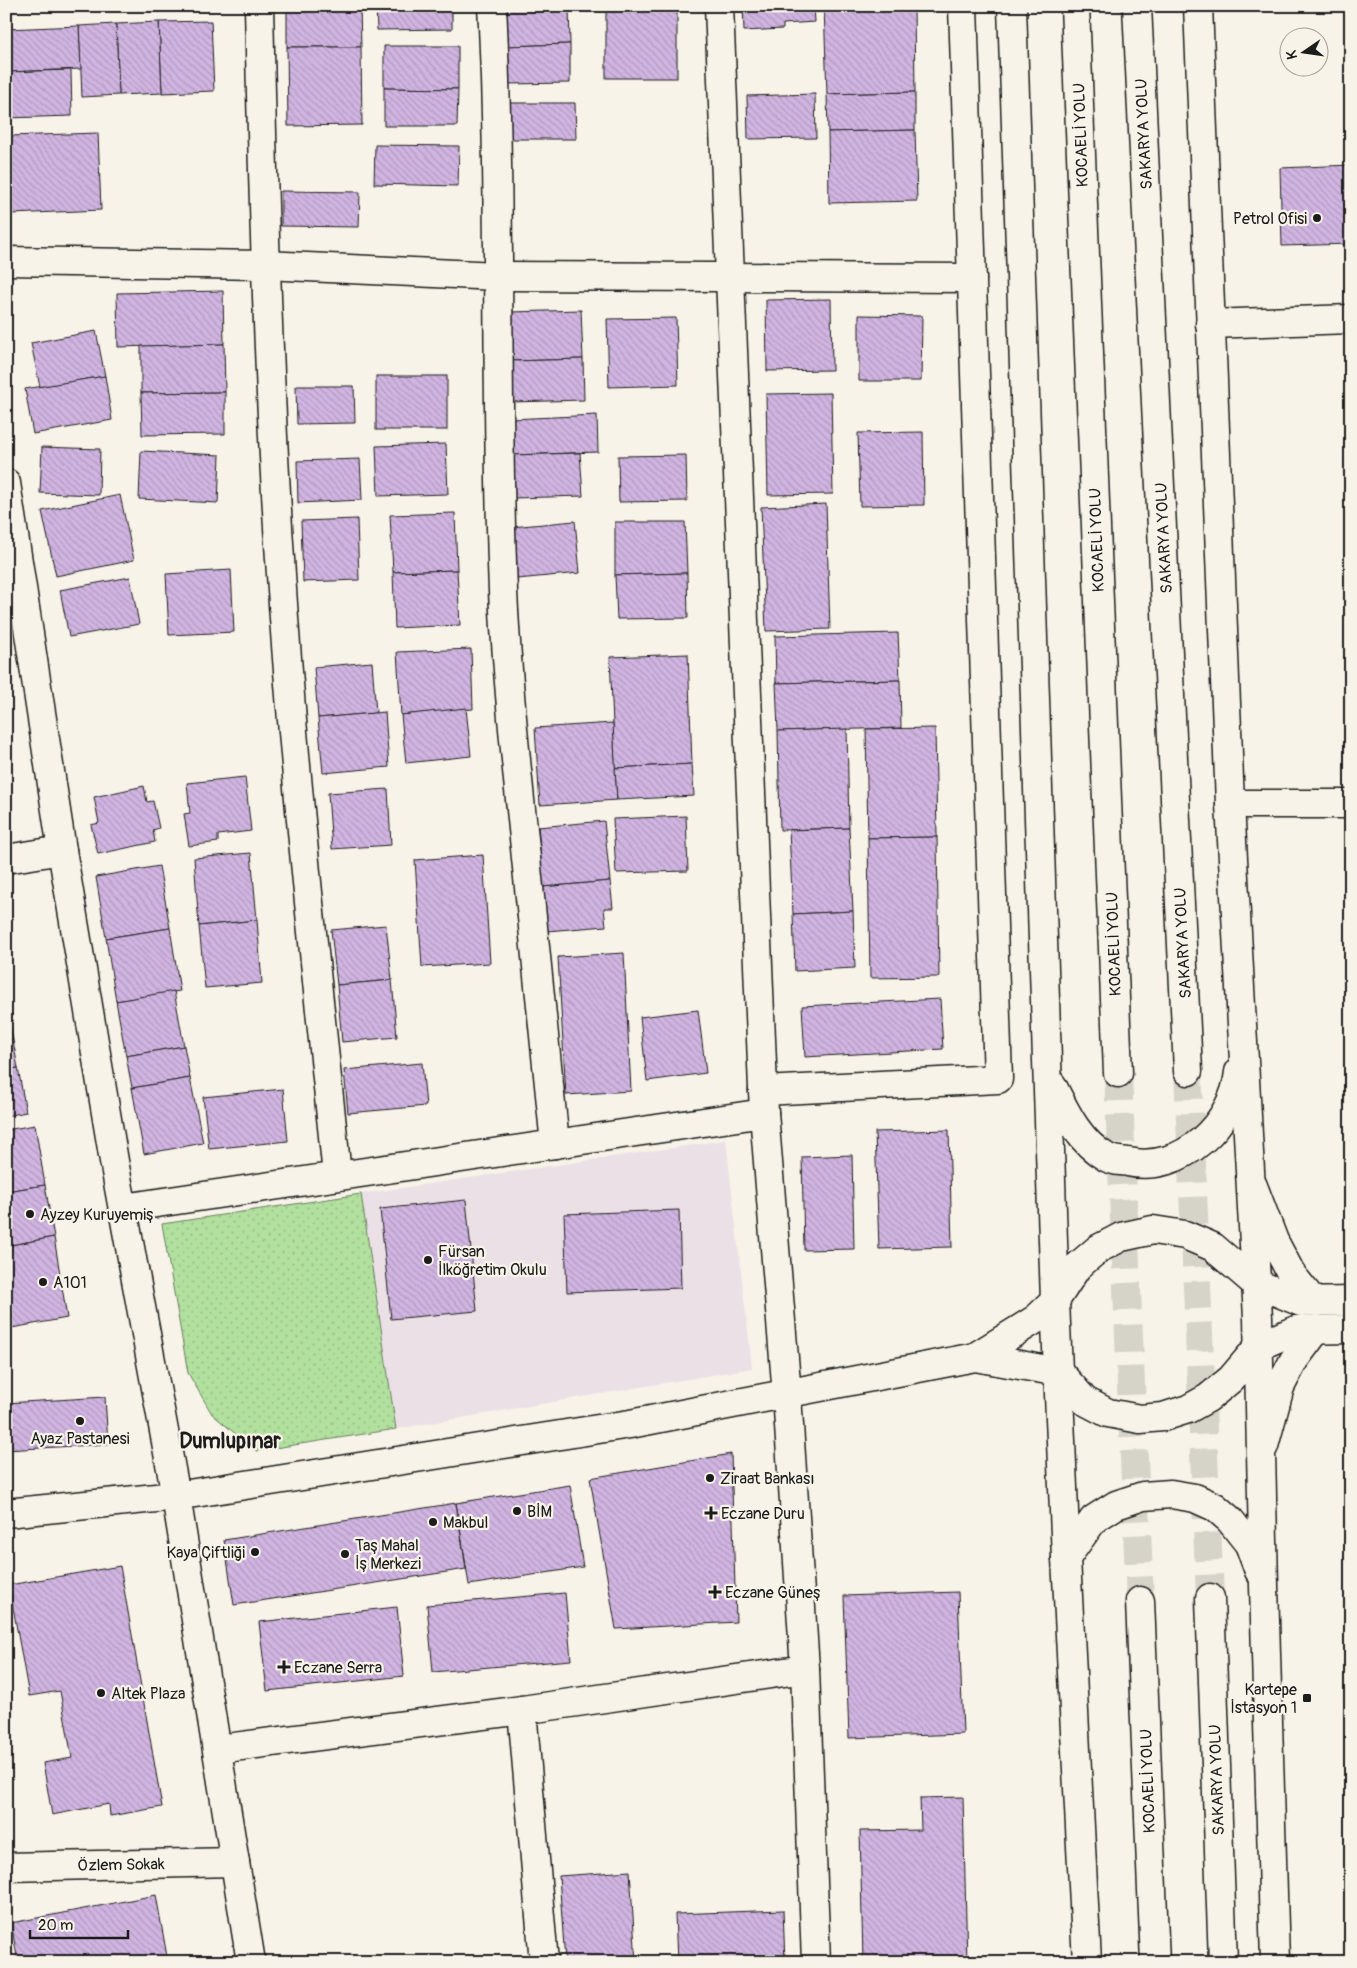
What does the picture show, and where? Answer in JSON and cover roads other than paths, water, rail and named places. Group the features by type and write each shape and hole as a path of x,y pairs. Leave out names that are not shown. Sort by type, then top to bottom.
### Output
{"main road":[{"path":"260,6 265,265 280,558 302,843 337,1175"},
{"path":"492,6 498,191 499,456 504,603 514,736 556,1144"},
{"path":"719,6 764,1102 787,1394 805,1669 816,1962"},
{"path":"123,1208 556,1144 764,1102 998,1079 963,6"},
{"path":"1012,6 1055,1301 1087,1962"},
{"name":"KOCAELİ YOLU","path":"1075,6 1118,1073"},
{"name":"SAKARYA YOLU","path":"1137,6 1188,1071"},
{"path":"1198,6 1230,804 1259,1346 1275,1962"},
{"path":"6,261 265,265 497,276 972,278"},
{"path":"1210,324 1351,319"},
{"path":"6,483 9,517 62,850 123,1208 176,1496 251,1962"},
{"path":"1230,804 1351,804"},
{"path":"6,859 62,850"},
{"path":"1049,1079 1072,1124 1090,1144 1107,1158 1136,1164 1155,1163 1178,1157 1199,1144 1215,1128 1230,1104 1237,1087 1243,1026"},
{"path":"1251,1181 1274,1241 1307,1301"},
{"path":"6,1513 176,1496 630,1424 975,1357 1036,1319 1055,1301 1077,1267 1098,1249 1121,1237 1152,1230 1185,1235 1213,1247 1255,1283 1307,1301 1351,1300"},
{"path":"975,1357 1058,1372 1085,1401 1108,1413 1140,1419 1163,1417 1188,1409 1208,1398 1231,1379 1259,1346 1306,1330 1351,1328"},
{"path":"1261,1455 1280,1387 1294,1360 1306,1330"},
{"path":"1066,1558 1094,1520 1116,1505 1143,1496 1179,1495 1195,1498 1215,1507 1230,1520 1250,1544 1264,1586"},
{"name":"SAKARYA YOLU","path":"1210,1598 1223,1962"},
{"name":"KOCAELİ YOLU","path":"1140,1601 1155,1962"},
{"path":"218,1749 522,1710 805,1669"},
{"path":"522,1710 544,1962"},
{"name":"Özlem Sokak","path":"6,1867 235,1862"}],"tunnel":[{"path":"1188,1071 1210,1598"},
{"path":"1118,1073 1140,1601"}],"place":[{"name":"Petrol Ofisi","path":"1317,218"},
{"name":"Ayzey Kuruyemiş","path":"30,1214"},
{"name":"Fürsan İlköğretim Okulu","path":"428,1260"},
{"name":"A101","path":"43,1282"},
{"name":"Ayaz Pastanesi","path":"80,1421"},
{"name":"Ziraat Bankası","path":"710,1478"},
{"name":"BİM","path":"517,1511"},
{"name":"Eczane Duru","path":"711,1513"},
{"name":"Makbul","path":"433,1522"},
{"name":"Kaya Çiftliği","path":"255,1552"},
{"name":"Taş Mahal İş Merkezi","path":"345,1554"},
{"name":"Eczane Güneş","path":"715,1592"},
{"name":"Eczane Serra","path":"284,1667"},
{"name":"Altek Plaza","path":"101,1693"},
{"name":"Kartepe İstasyon 1","path":"1307,1698"}],"district":[{"name":"Dumlupınar","path":"230,1441"}]}
